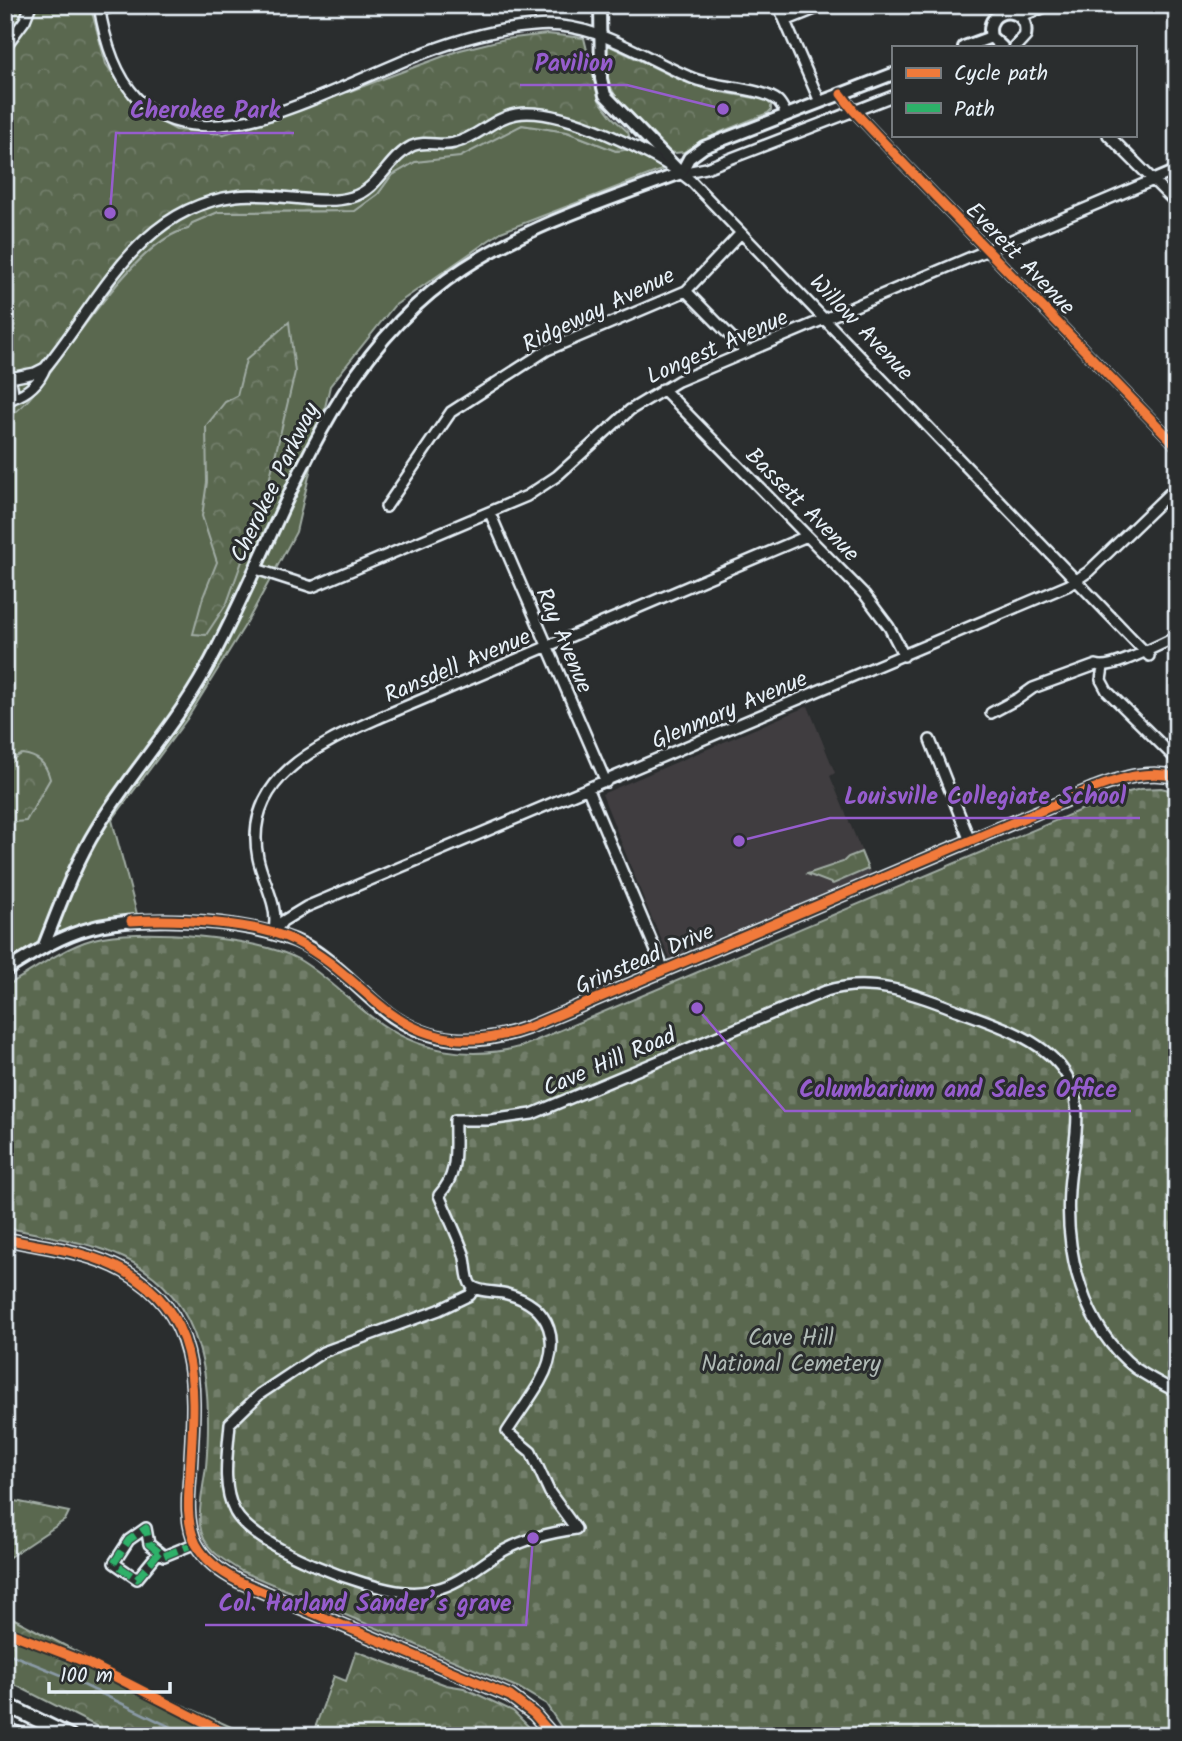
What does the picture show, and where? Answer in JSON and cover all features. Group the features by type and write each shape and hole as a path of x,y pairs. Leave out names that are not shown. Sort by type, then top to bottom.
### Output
{"highway":[{"path":"5,1704 70,1736"},
{"path":"5,1728 21,1736"}],"main road":[{"name":"Willow Avenue","path":"600,5 601,79 605,94 681,173"},
{"path":"1020,16 1047,5"},
{"path":"1001,46 991,37 990,26 999,9 1020,16 1026,25 1026,31 1018,46"},
{"path":"967,46 991,37"},
{"name":"Cherokee Parkway","path":"43,948 97,827 192,693 256,569 303,464 335,403 371,353 427,296 470,264 530,233 681,173 688,158 704,148 892,74"},
{"name":"Grinstead Drive","path":"5,971 43,948 81,930 117,922 147,920 234,926 274,932 314,951 398,1019 420,1030 455,1040 486,1040 512,1034 1126,777 1153,773 1176,774"},
{"path":"5,1239 111,1264 146,1287 174,1321 185,1342 192,1366 194,1402 188,1511 196,1543 210,1563 240,1582 510,1696 534,1714 553,1736"}],"street":[{"path":"5,47 25,20 31,5"},
{"path":"117,5 99,8 104,37 111,57 137,100 158,116 200,127 223,126 272,114 422,54 484,34 550,25 600,34 693,78 722,87 760,92 776,100 786,114"},
{"path":"778,5 820,102"},
{"path":"785,21 825,5"},
{"name":"Everett Avenue","path":"841,93 854,111 1177,446"},
{"name":"Cherokee Parkway","path":"681,173 706,168 892,96"},
{"path":"45,368 35,373 8,376 9,401 23,394 42,376 103,285 138,246 156,229 186,212 219,199 252,195 331,200 350,198 365,191 412,147 423,144 453,144 506,116 527,113 560,119 616,138 681,173"},
{"path":"1109,136 1177,204"},
{"name":"Longest Avenue","path":"256,569 312,587 490,513 527,496 557,476 619,418 663,389 1177,170"},
{"name":"Willow Avenue","path":"681,173 1147,653"},
{"name":"Ridgeway Avenue","path":"386,507 451,412 547,350 686,291 741,233"},
{"path":"686,291 746,352"},
{"name":"Bassett Avenue","path":"663,389 877,610 904,656"},
{"name":"Glenmary Avenue","path":"274,932 288,918 306,907 589,790 1076,580 1088,572 1177,486"},
{"name":"Ray Avenue","path":"490,513 606,782"},
{"name":"Ransdell Avenue","path":"274,932 276,914 262,874 257,836 264,804 275,783 299,760 331,740 807,536"},
{"path":"991,713 1033,688 1096,665 1103,667 1147,653 1177,637"},
{"path":"1103,667 1101,680 1107,691 1177,763"},
{"path":"930,740 970,841"},
{"path":"589,790 664,971"},
{"name":"Cave Hill Road","path":"474,1288 469,1283 464,1255 439,1195 450,1184 454,1166 456,1120 489,1120 532,1114 826,991 842,986 890,988 936,1002 997,1026 1034,1044 1060,1065 1075,1096 1077,1115 1069,1212 1075,1260 1085,1299 1101,1327 1133,1366 1177,1392"},
{"path":"474,1288 507,1293 533,1304 544,1314 552,1344 548,1361 541,1381 507,1432 531,1452 550,1493 576,1529 541,1536 506,1549 456,1581 440,1588 406,1592 370,1585 336,1572 284,1550 252,1531 235,1511 229,1497 227,1465 230,1423 260,1394 323,1352 439,1310 470,1295 474,1288"},
{"path":"159,1552 137,1579 114,1563 129,1540 146,1528 149,1544 159,1552 164,1556 196,1543"}],"shaded area":[{"path":"808,706 835,773 830,776 871,874 670,958 602,794"}],"green space":[{"path":"5,5 90,5 106,64 136,108 176,130 224,134 273,120 460,50 505,39 547,34 584,38 599,100 628,132 633,149 616,151 567,132 522,125 460,157 415,162 391,176 378,194 355,211 218,212 192,223 188,229 171,235 152,248 133,266 96,310 32,396 5,419"},
{"path":"608,45 680,80 709,90 766,100 771,105 771,110 684,152 668,151 632,117 613,92 606,62"},
{"path":"522,125 567,132 616,151 633,149 664,169 501,232 394,306 330,386 296,532 247,622 187,719 112,820 137,914 102,919 68,930 36,944 5,963 5,419 32,396 96,310 133,267 152,249 171,236 188,229 192,223 218,212 354,211 378,194 391,176 415,162 436,159"},
{"path":"289,322 295,372 266,494 227,603 206,635 193,634 203,597 217,562 202,516 207,482 206,426 225,402 237,396 246,360"},
{"path":"22,754 33,756 40,761 50,779 26,821 5,823 5,762"},
{"name":"Cave Hill National Cemetery","path":"1161,788 1177,792 1177,1736 567,1736 546,1704 519,1688 241,1571 214,1553 205,1541 200,1519 208,1436 205,1376 199,1347 188,1320 173,1296 152,1275 110,1252 5,1227 5,987 82,943 113,936 167,934 228,940 280,951 318,972 390,1030 426,1046 464,1053 483,1053 523,1046 1116,795"},
{"path":"861,852 868,869 833,884 807,874 843,862"},
{"path":"5,1499 69,1512 65,1520 5,1560"},
{"path":"5,1614 149,1690 251,1736 117,1736 110,1733 5,1680"},
{"path":"356,1651 446,1685 464,1688 513,1711 538,1736 312,1736 334,1676 346,1681"}],"waterway":[{"path":"5,1652 71,1679 189,1736"}],"marked path":[{"path":"159,1552 137,1579 114,1563 129,1540 146,1528 149,1544 164,1556 196,1543"}],"cycle path":[{"path":"841,94 905,165 1177,446"},
{"path":"131,921 215,923 259,929 279,935 317,954 394,1016 412,1027 449,1038 488,1038 530,1027 1092,789 1144,775 1177,777"},
{"path":"5,1239 66,1250 110,1264 151,1289 169,1311 182,1335 192,1388 189,1519 196,1544 210,1562 240,1582 510,1696 534,1714 553,1736"},
{"path":"5,1631 88,1663 231,1736"}],"place":[{"name":"Pavilion","path":"723,109"},
{"name":"Cherokee Park","path":"110,213"},
{"name":"Louisville Collegiate School","path":"739,841"},
{"name":"Columbarium and Sales Office","path":"697,1008"},
{"name":"Col. Harland Sander’s grave","path":"533,1538"}]}
